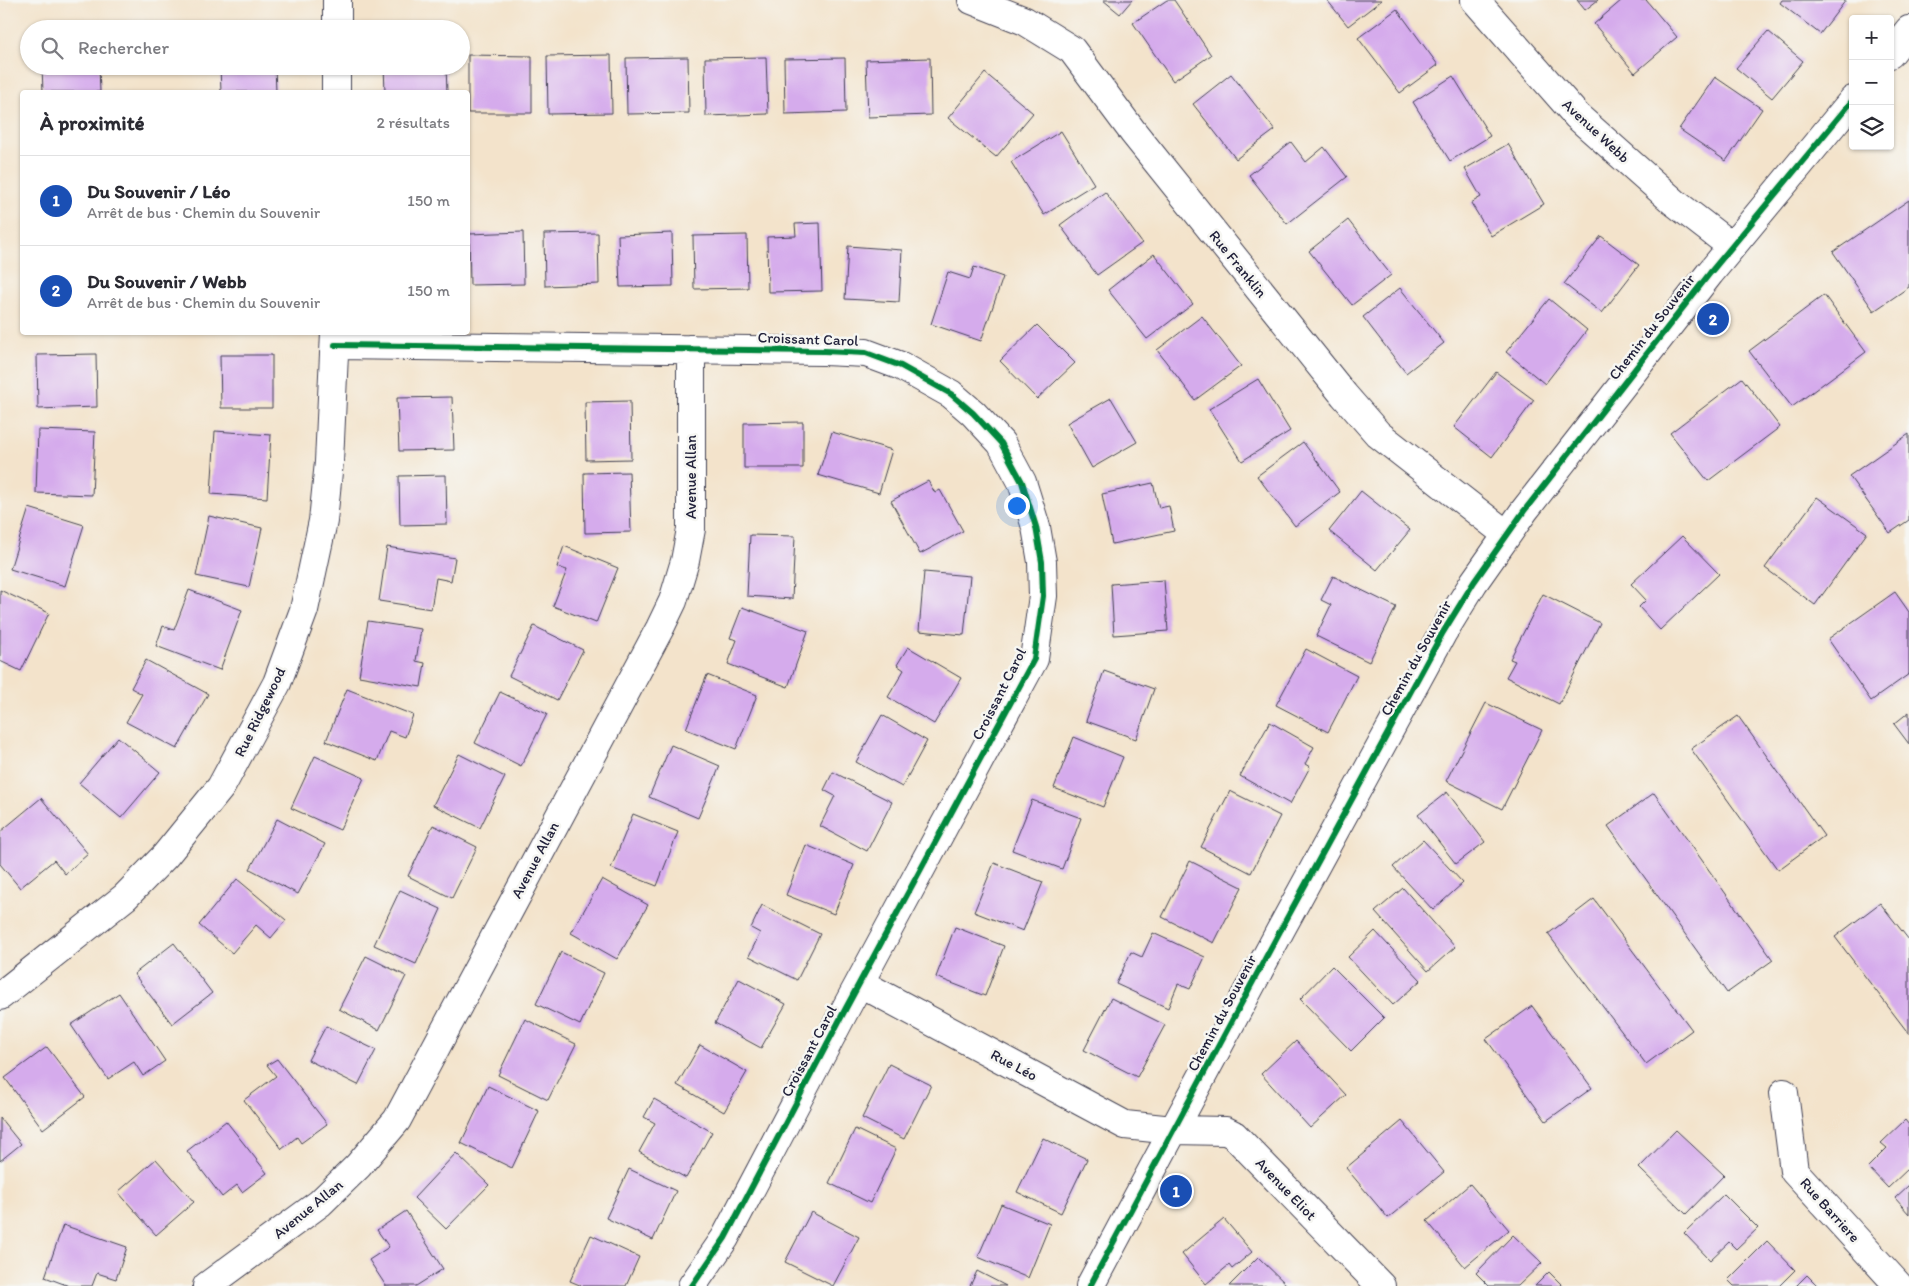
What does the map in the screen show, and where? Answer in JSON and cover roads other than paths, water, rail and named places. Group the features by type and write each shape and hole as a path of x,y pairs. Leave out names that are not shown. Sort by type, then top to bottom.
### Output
{"street":[{"path":"337,0 337,20"},
{"name":"Rue Franklin","path":"972,0 1025,21 1072,50 1169,177 1344,395 1378,434 1506,534"},
{"name":"Avenue Webb","path":"1475,0 1577,116 1674,202 1732,246"},
{"path":"1894,49 1909,30"},
{"path":"336,75 336,90"},
{"name":"Chemin du Souvenir","path":"1090,1286 1442,634 1474,582 1506,534 1732,246 1849,105"},
{"name":"Croissant Carol","path":"335,339 691,350 866,353 908,370 951,394 973,413 1001,442 1022,482 1036,528 1042,562 1043,596 1034,659 725,1238 692,1286"},
{"name":"Rue Ridgewood","path":"0,996 124,897 165,856 221,787 277,683 304,610 323,521 330,462 335,339"},
{"name":"Avenue Allan","path":"207,1286 320,1203 358,1166 397,1120 660,628 673,601 685,561 691,529 691,350"},
{"name":"Rue Léo","path":"860,983 1126,1125 1137,1128 1173,1130"},
{"name":"Rue Barriere","path":"1784,1093 1794,1170 1899,1286"},
{"name":"Avenue Eliot","path":"1173,1130 1226,1131 1234,1135 1381,1286"}],"place":[{"name":"Du Souvenir / Webb","path":"1713,319"},
{"name":"Du Souvenir / Léo","path":"1176,1191"}]}
